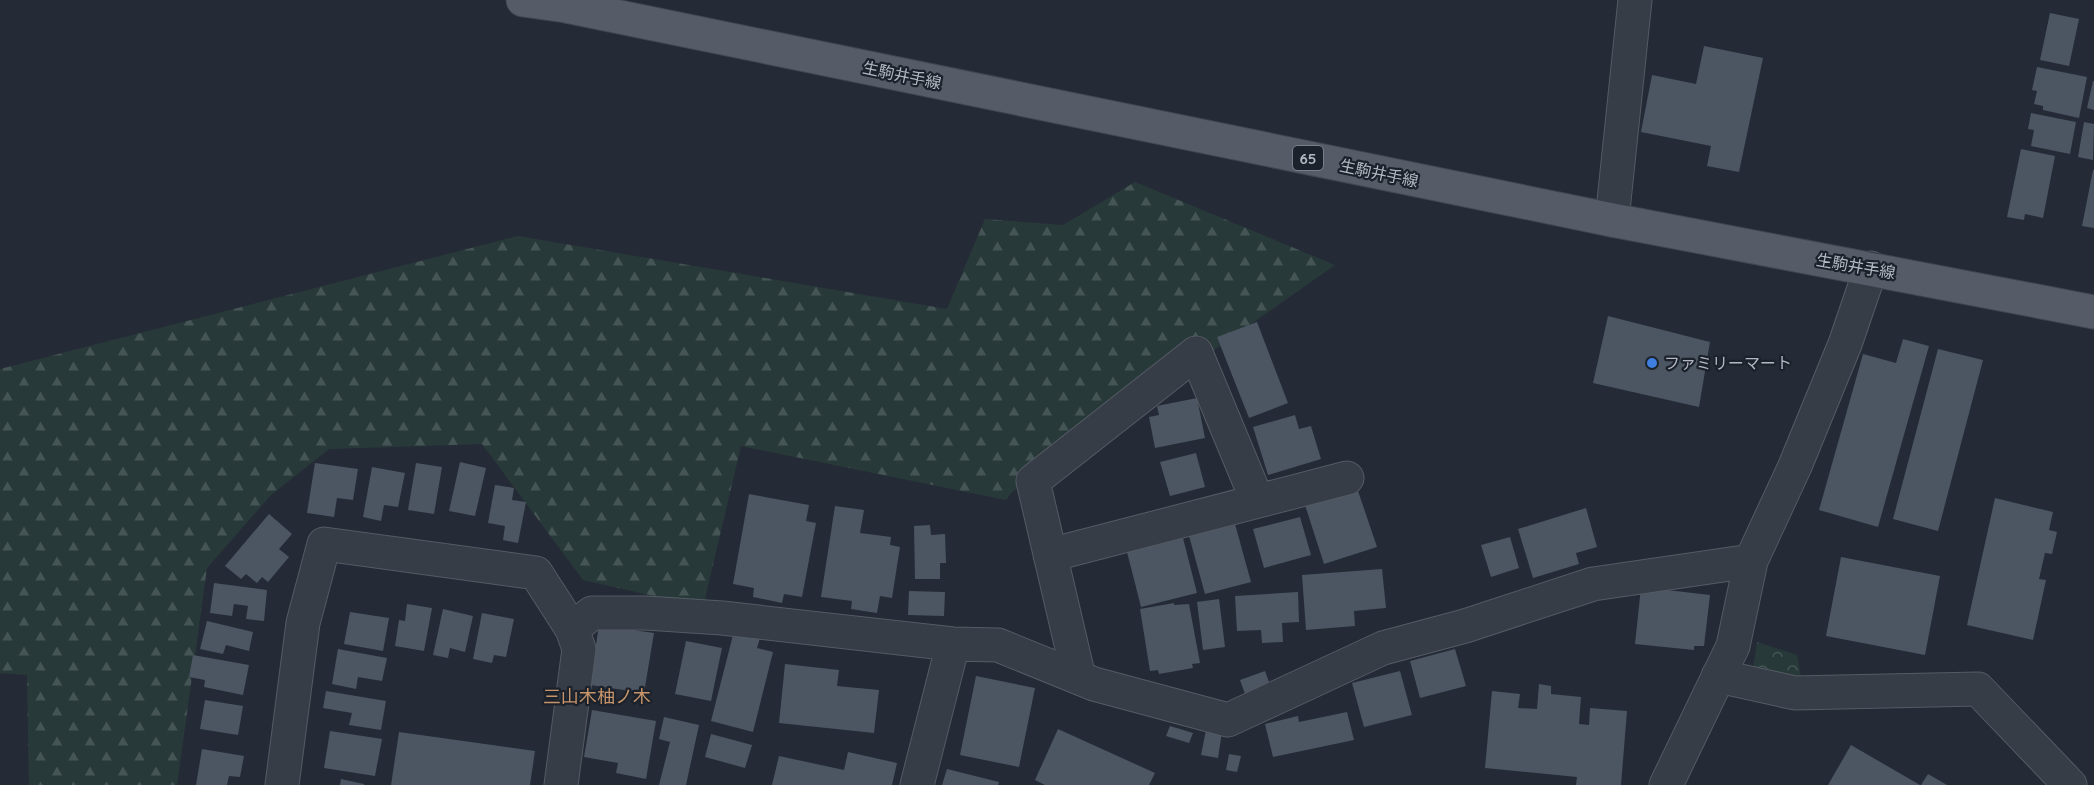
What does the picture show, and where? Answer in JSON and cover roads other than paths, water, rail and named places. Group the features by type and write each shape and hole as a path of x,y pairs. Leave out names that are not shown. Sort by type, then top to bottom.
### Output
{"main road":[{"name":"生駒井手線","path":"523,0 566,6 1612,220 2094,312"}],"street":[{"path":"1612,220 1635,0"},
{"path":"1666,785 1733,646 1751,561 1795,466 1845,344 1871,268"},
{"path":"1079,678 1033,481 1196,353 1257,500"},
{"path":"1050,555 1347,478"},
{"path":"282,785 303,623 324,544 536,573 572,628 579,649 561,785"},
{"path":"572,628 592,613 646,613 722,618 953,644 998,645 1094,684 1228,720 1383,648 1465,626 1593,584 1751,561"},
{"path":"917,785 953,644"},
{"path":"1719,676 1795,693 1978,689 2070,785"}],"place":[{"name":"ファミリーマート","path":"1652,363"}],"district":[{"name":"三山木柚ノ木","path":"597,696"}]}
